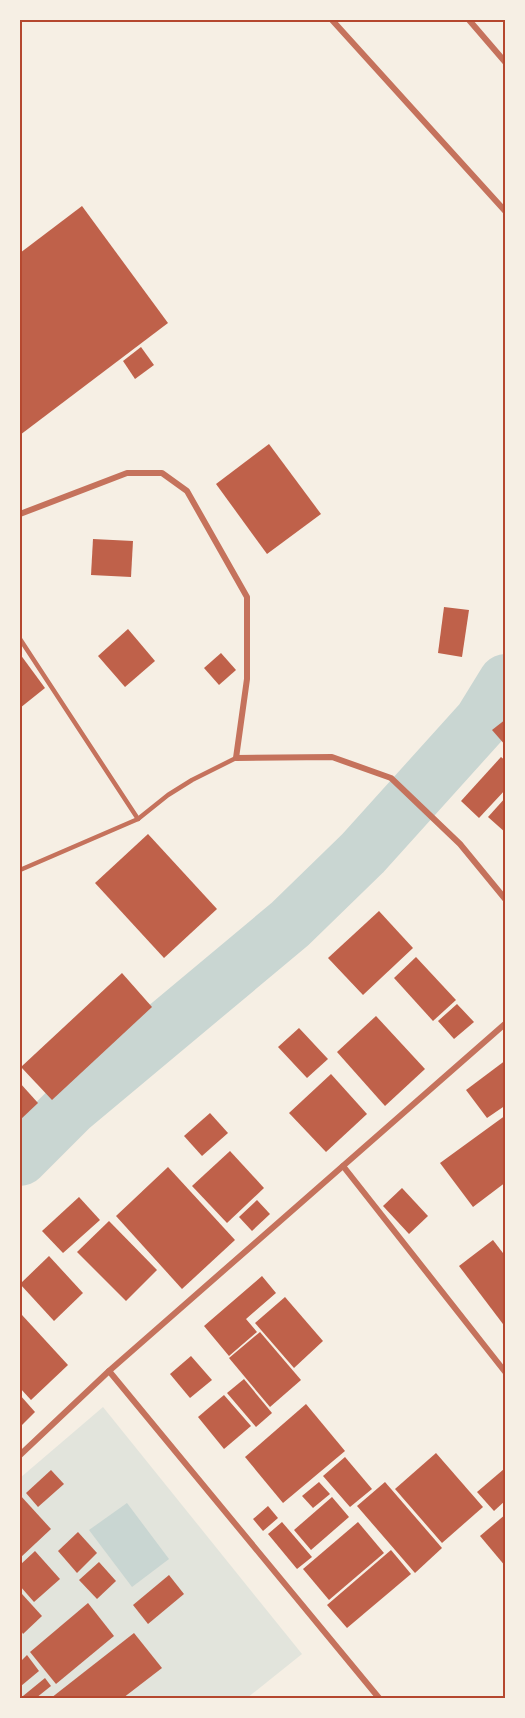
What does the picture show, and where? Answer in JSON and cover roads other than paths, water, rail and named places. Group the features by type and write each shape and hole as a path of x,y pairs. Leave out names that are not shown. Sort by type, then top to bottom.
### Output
{"street":[{"path":"332,20 506,212"},
{"path":"469,20 506,63"},
{"path":"20,514 127,473 162,473 187,491 248,597 247,679 236,758 332,757 391,778 460,844 506,900"},
{"path":"20,1455 109,1371 506,1023"},
{"path":"343,1166 506,1373"},
{"path":"109,1371 379,1698"}],"lane":[{"path":"20,639 138,819"},
{"path":"20,870 138,819 168,795 192,780 236,758"}],"waterway":[{"path":"20,1158 71,1107 290,924 363,853 482,721 506,682"}]}
